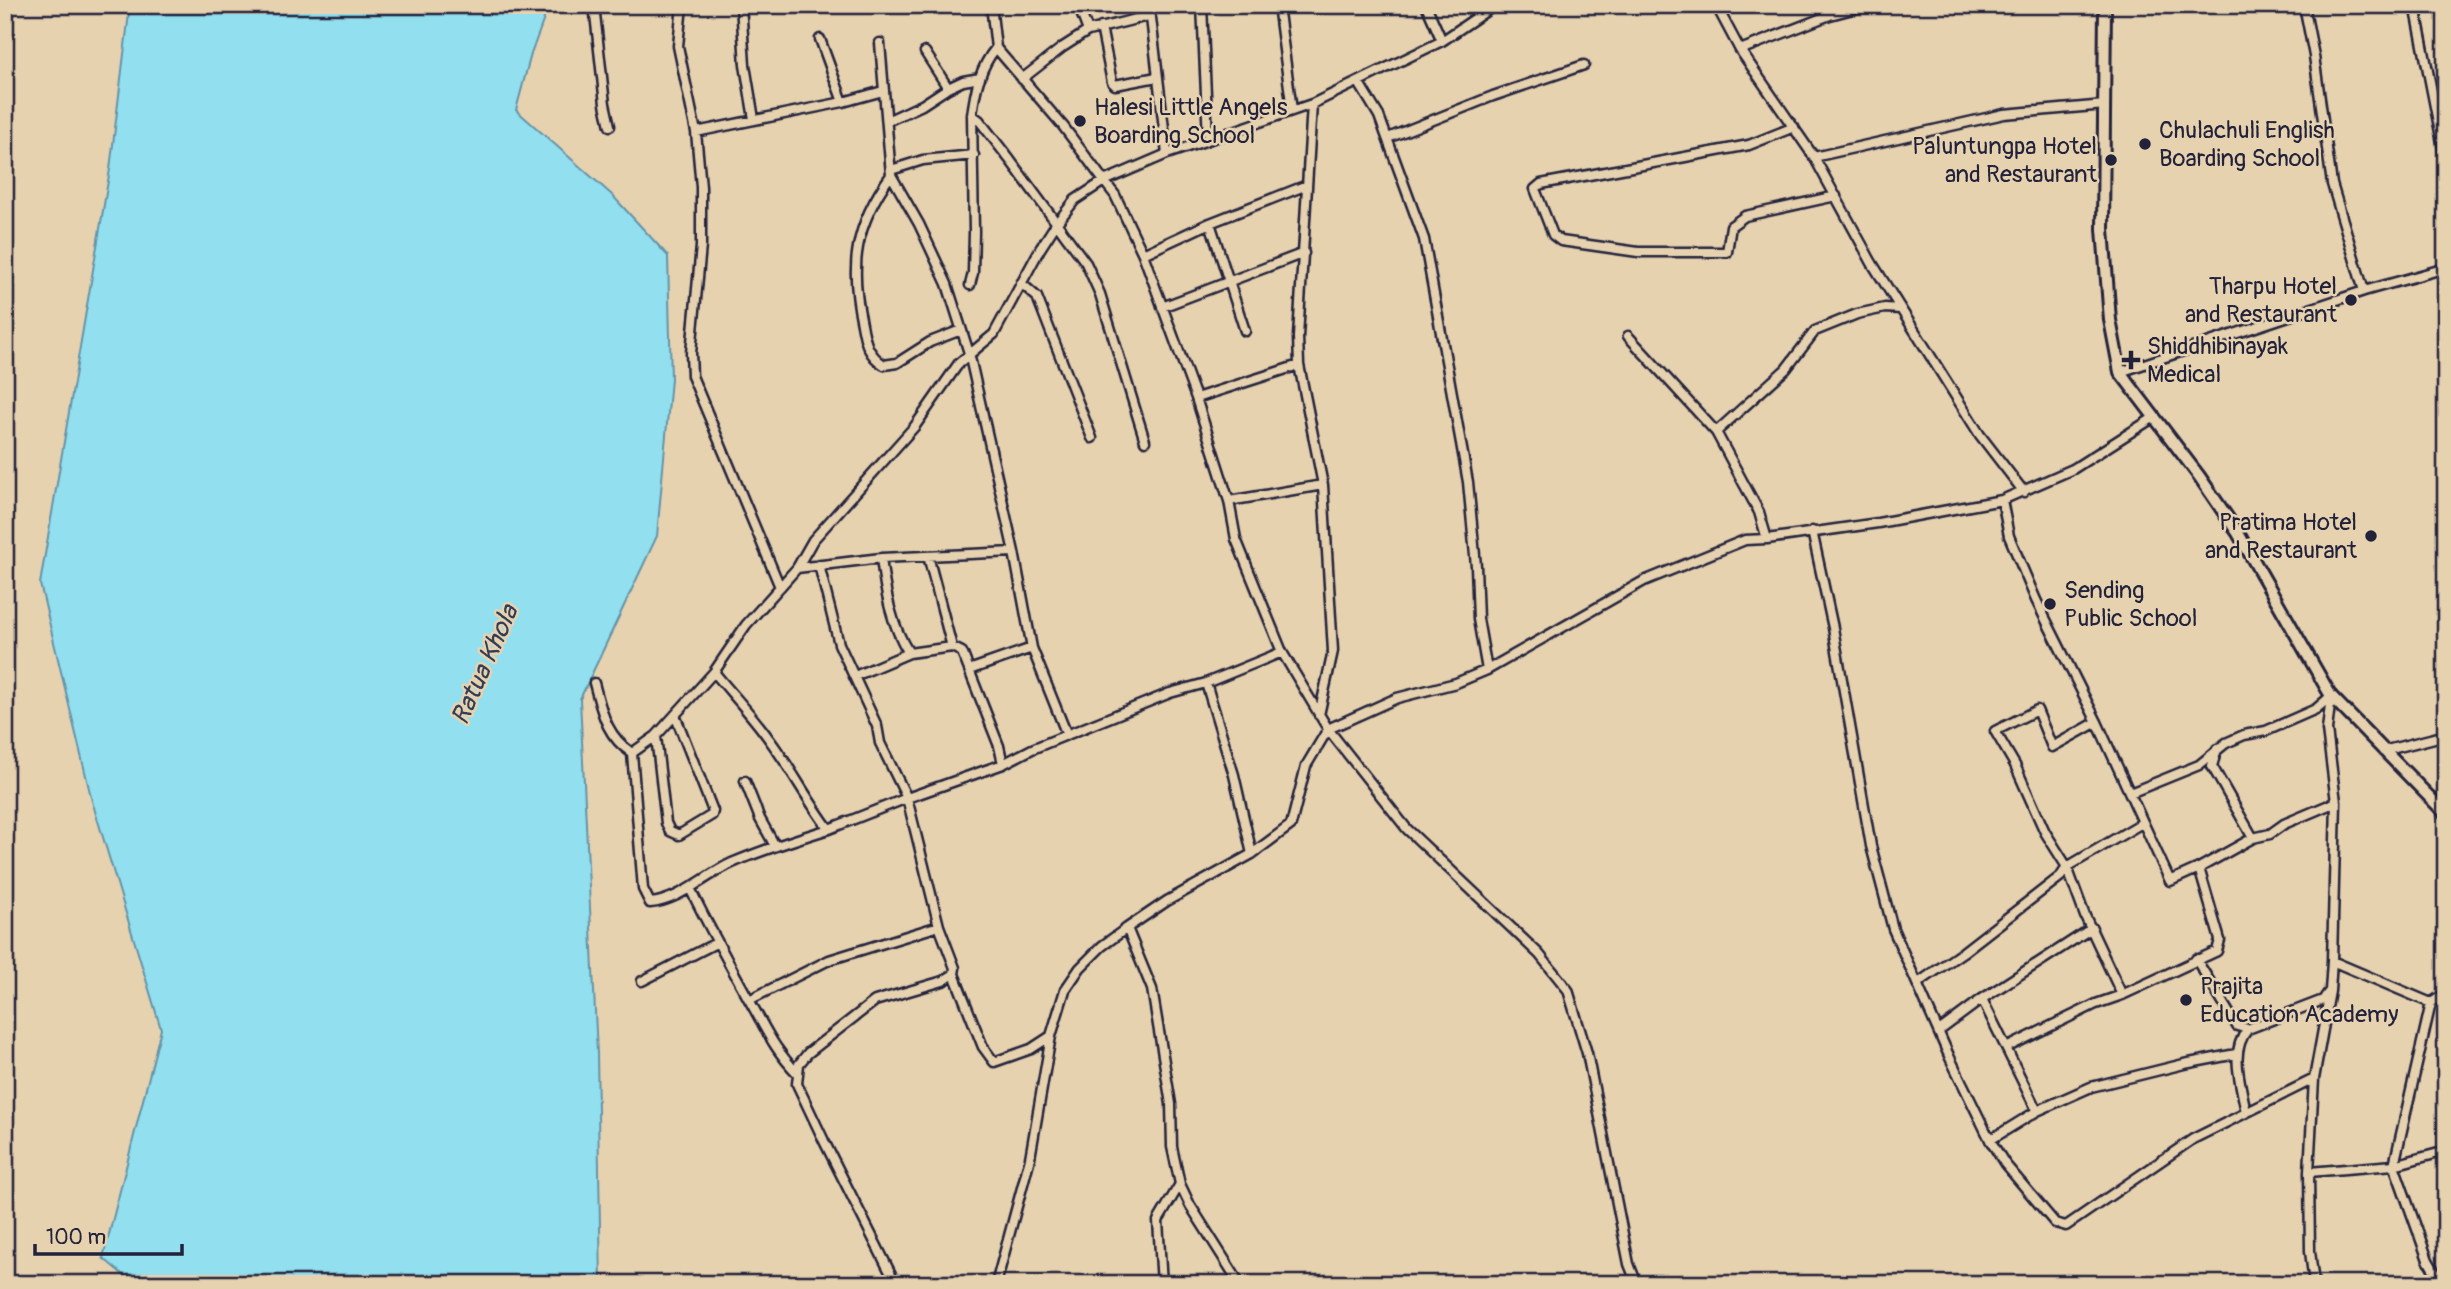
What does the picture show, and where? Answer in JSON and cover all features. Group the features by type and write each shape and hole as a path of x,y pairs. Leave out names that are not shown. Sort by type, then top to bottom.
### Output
{"street":[{"path":"594,5 610,126"},
{"path":"682,5 678,46 696,132 701,187 701,246 691,353 692,376 780,587"},
{"path":"741,5 745,65 754,119"},
{"path":"991,5 996,48 1063,126 1115,195 1143,254 1196,398 1229,501 1236,539 1282,652 1328,729 1407,829 1539,954 1567,990 1587,1054 1629,1264 1637,1284"},
{"path":"1078,5 1088,31"},
{"path":"1202,5 1208,139"},
{"path":"1278,5 1292,110"},
{"path":"1426,5 1442,41"},
{"path":"632,753 656,736 713,673 746,625 797,568 813,540 915,426 946,380 969,353 994,334 1056,224 1075,200 1104,181 1167,154 1312,104 1359,83 1442,41 1495,5"},
{"path":"1716,5 1740,50 1814,156 1900,309 1980,435 2024,492"},
{"path":"1740,50 1830,15 1868,5"},
{"path":"2105,5 2103,229 2110,320 2120,372 2199,476 2238,533 2331,696 2446,814"},
{"path":"2304,5 2332,184 2364,291"},
{"path":"2415,5 2446,163"},
{"path":"1022,79 1088,31 1148,16 1152,18 1167,154"},
{"path":"1101,27 1112,82 1115,85 1157,77"},
{"path":"820,39 843,102"},
{"path":"880,43 891,172 947,284 969,353 1014,552 1032,648 1067,735"},
{"path":"970,285 974,232 972,115 986,61 996,48"},
{"path":"925,52 948,88"},
{"path":"1388,138 1506,91 1584,65"},
{"path":"887,121 962,81 980,78"},
{"path":"1359,83 1379,116 1424,239 1468,482 1478,619 1487,670"},
{"path":"696,132 843,102 883,91"},
{"path":"1312,104 1298,337 1299,365 1323,485 1333,651 1319,715"},
{"path":"1814,156 2004,114 2105,104"},
{"path":"972,115 979,120 1010,160 1086,263 1100,294 1145,441"},
{"path":"1794,127 1749,145 1541,184 1535,189 1553,235 1561,241 1638,252 1727,252 1731,226 1745,216 1836,196"},
{"path":"961,330 930,342 897,363 884,365 867,347 857,304 854,266 860,235 875,197 891,172 923,160 974,155"},
{"path":"1143,254 1210,223 1307,185"},
{"path":"1210,223 1245,331"},
{"path":"1163,307 1304,253"},
{"path":"2120,372 2364,291 2446,268"},
{"path":"1021,283 1037,297 1091,438"},
{"path":"1716,432 1786,369 1815,331 1857,314 1885,308 1900,309"},
{"path":"1628,336 1716,432 1759,512 1767,539"},
{"path":"1196,398 1299,365"},
{"path":"996,1284 1030,1158 1051,1035 1065,990 1102,946 1167,901 1252,854 1291,825 1306,766 1328,729 1397,698 1456,683 1487,670 1644,581 1745,540 1878,523 2002,500 2073,469 2153,418"},
{"path":"1229,501 1323,485"},
{"path":"2002,500 2009,536 2036,600 2097,722 2170,881 2253,838 2270,834 2284,824 2336,802"},
{"path":"1812,531 1833,628 1871,846 1893,929 1990,1140 2005,1164 2055,1223 2066,1226 2193,1139 2315,1079"},
{"path":"797,568 881,558 1014,552"},
{"path":"928,556 952,647"},
{"path":"881,558 884,586 894,621 900,640 909,653"},
{"path":"820,565 839,644 877,726 880,743 907,798 939,926 955,968 954,974 983,1047 994,1062 1031,1049 1051,1035"},
{"path":"855,676 909,653 952,647 962,652 999,746 1003,764"},
{"path":"969,670 1032,648"},
{"path":"632,753 643,889 650,903 659,902 690,888 730,864 1003,764 1032,749 1170,693 1206,683 1282,652"},
{"path":"713,673 768,737 829,829"},
{"path":"1206,683 1234,775 1252,854"},
{"path":"594,684 612,734 618,744 632,753"},
{"path":"2130,793 2199,765 2217,749 2244,735 2266,731 2294,720 2316,709 2331,696"},
{"path":"2314,1284 2309,1172 2315,1079 2330,991 2332,961 2336,802 2327,730 2331,696"},
{"path":"2097,722 2052,747 2037,710 1995,731 2015,765 2045,832 2067,867 2085,916 2122,995"},
{"path":"656,736 666,823 670,831 679,835 712,815 713,811 675,715"},
{"path":"2384,751 2446,735"},
{"path":"2217,749 2212,766 2253,838"},
{"path":"745,781 760,819 775,846"},
{"path":"1918,983 2061,876 2067,867 2142,822"},
{"path":"2006,1048 2096,1004 2122,995 2217,951 2220,940 2199,868"},
{"path":"690,888 716,943 779,1054 798,1074"},
{"path":"749,1000 829,960 939,926"},
{"path":"1127,928 1152,989 1171,1104 1172,1147 1180,1184 1189,1205 1240,1284"},
{"path":"1939,1031 1982,999 2092,928"},
{"path":"642,981 716,943"},
{"path":"2196,959 2237,1026 2248,1029"},
{"path":"2332,961 2431,1003"},
{"path":"896,1284 797,1084 799,1064 807,1053 875,1002 943,981 954,974"},
{"path":"2246,1113 2236,1054 2240,1038 2248,1029 2323,1000 2330,991"},
{"path":"2442,1284 2428,1260 2394,1165 2431,1003 2446,993"},
{"path":"1982,999 2037,1111"},
{"path":"1990,1140 2037,1111 2091,1087 2236,1054"},
{"path":"1986,1126 1990,1140"},
{"path":"2309,1172 2394,1165 2446,1151"},
{"path":"1162,1284 1158,1221 1180,1184"}],"water":[{"name":"Ratua Khola","path":"130,5 549,5 531,54 516,110 612,195 668,256 671,379 657,536 580,699 597,1053 601,1284 134,1284 103,1258 161,1029 92,801 40,584 110,169"}],"place":[{"name":"Halesi Little Angels Boarding School","path":"1080,121"},
{"name":"Chulachuli English Boarding School","path":"2145,144"},
{"name":"Paluntungpa Hotel and Restaurant","path":"2111,160"},
{"name":"Tharpu Hotel and Restaurant","path":"2351,300"},
{"name":"Shiddhibinayak Medical","path":"2131,360"},
{"name":"Pratima Hotel and Restaurant","path":"2371,536"},
{"name":"Sending Public School","path":"2050,604"},
{"name":"Prajita Education Academy","path":"2186,1000"}]}
